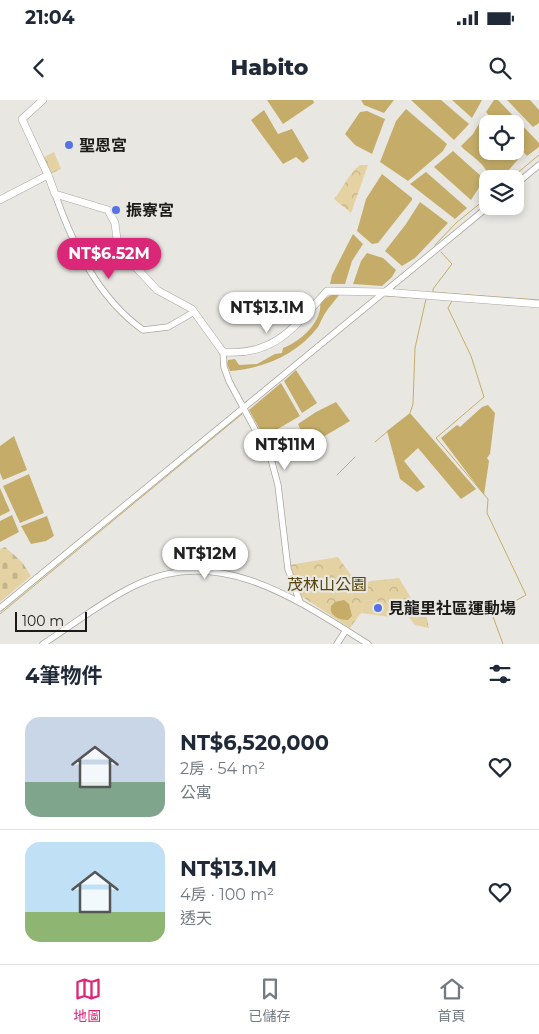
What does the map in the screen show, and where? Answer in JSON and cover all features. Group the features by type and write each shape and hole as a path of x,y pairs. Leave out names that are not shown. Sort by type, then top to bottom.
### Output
{"street":[{"path":"43,100 22,119 48,175 64,218 90,270 116,307 143,330 168,327 194,312"},
{"path":"524,178 539,165"},
{"path":"0,200 48,175"},
{"path":"55,194 108,210 115,223 117,240 132,263 157,290 194,312 223,352 224,367 243,408 271,459 278,485 288,569 300,602"},
{"path":"0,608 479,214"},
{"path":"223,352 252,351 268,347 298,326 327,291 384,292 539,304"},
{"path":"43,644 136,585 158,576 180,571 225,572 264,584 300,602 368,644"},
{"path":"337,644 346,630"}],"green space":[{"path":"54,152 61,169 48,175 40,159"},
{"path":"360,165 368,165 351,213 334,199 349,176"},
{"path":"5,547 22,562 31,576 0,602 0,549"},
{"name":"茂林山公園","path":"338,557 358,585 371,581 399,578 414,603 422,607 426,613 429,628 415,625 399,605 365,600 361,613 350,628 298,594 289,565"},
{"name":"見龍里社區運動場","path":"365,600 394,604 391,617 361,613"}],"shaded area":[{"path":"267,100 313,100 314,103 283,124"},
{"path":"361,100 394,100 384,113 364,105"},
{"path":"411,100 441,100 469,124 454,140"},
{"path":"452,100 482,100 472,118"},
{"path":"494,100 498,100 512,115 489,115 486,112"},
{"path":"507,100 530,100 539,110 539,123 533,127 524,118 524,115 521,115"},
{"path":"406,109 447,144 443,151 408,181 380,162 396,121"},
{"path":"264,110 278,134 292,129 309,158 303,163 296,157 283,164 251,120"},
{"path":"367,111 385,119 372,154 355,145 345,134 360,112"},
{"path":"479,124 479,160 517,160 509,170 486,170 482,164 461,146 473,134"},
{"path":"524,127 539,143 539,147 527,156 524,153"},
{"path":"453,151 479,174 479,188 471,200 434,167"},
{"path":"426,172 467,208 455,219 410,184"},
{"path":"382,174 412,198 412,200 378,243 372,244 357,231 366,199"},
{"path":"420,202 448,223 415,258 402,266 385,251"},
{"path":"353,234 363,244 352,261 345,284 330,284 332,275"},
{"path":"367,253 383,258 396,270 392,277 382,286 353,284 361,261"},
{"path":"331,295 339,295 326,311 318,327 300,345 267,363 242,370 230,371 227,364 228,360 235,359 239,365 257,364 275,354 282,353 283,348 296,341 309,330 318,316 320,302"},
{"path":"296,370 317,403 302,413 284,381"},
{"path":"281,383 300,416 264,437 249,410"},
{"path":"336,402 350,421 308,446 298,424"},
{"path":"488,405 495,413 490,454 487,458 489,461 484,495 441,438 457,425 460,427 482,407"},
{"path":"410,413 476,489 461,499 418,448 404,461 425,487 417,492 400,479 387,431"},
{"path":"14,436 27,470 3,480 0,473 0,446"},
{"path":"29,474 44,513 20,523 3,486"},
{"path":"0,488 10,511 0,516"},
{"path":"12,515 19,532 0,542 0,521"},
{"path":"47,516 54,536 46,541 31,544 21,526"},
{"path":"344,600 349,604 352,616 348,620 335,617 331,609 335,602"}],"waterway":[{"path":"521,170 539,155"},
{"path":"435,245 456,223 479,204"},
{"path":"441,252 452,264 433,289 433,292 456,294"},
{"path":"457,294 539,300"},
{"path":"386,296 418,298"},
{"path":"410,413 413,404 415,348 426,299"},
{"path":"452,301 448,308 471,356 484,397 436,438 488,499 487,513 526,595 492,614 503,644"},
{"path":"0,614 242,414"},
{"path":"375,442 388,431"},
{"path":"337,475 355,457"}],"place":[{"name":"聖恩宮","path":"69,145"},
{"name":"振寮宮","path":"116,210"},
{"name":"見龍里社區運動場","path":"378,608"}]}
